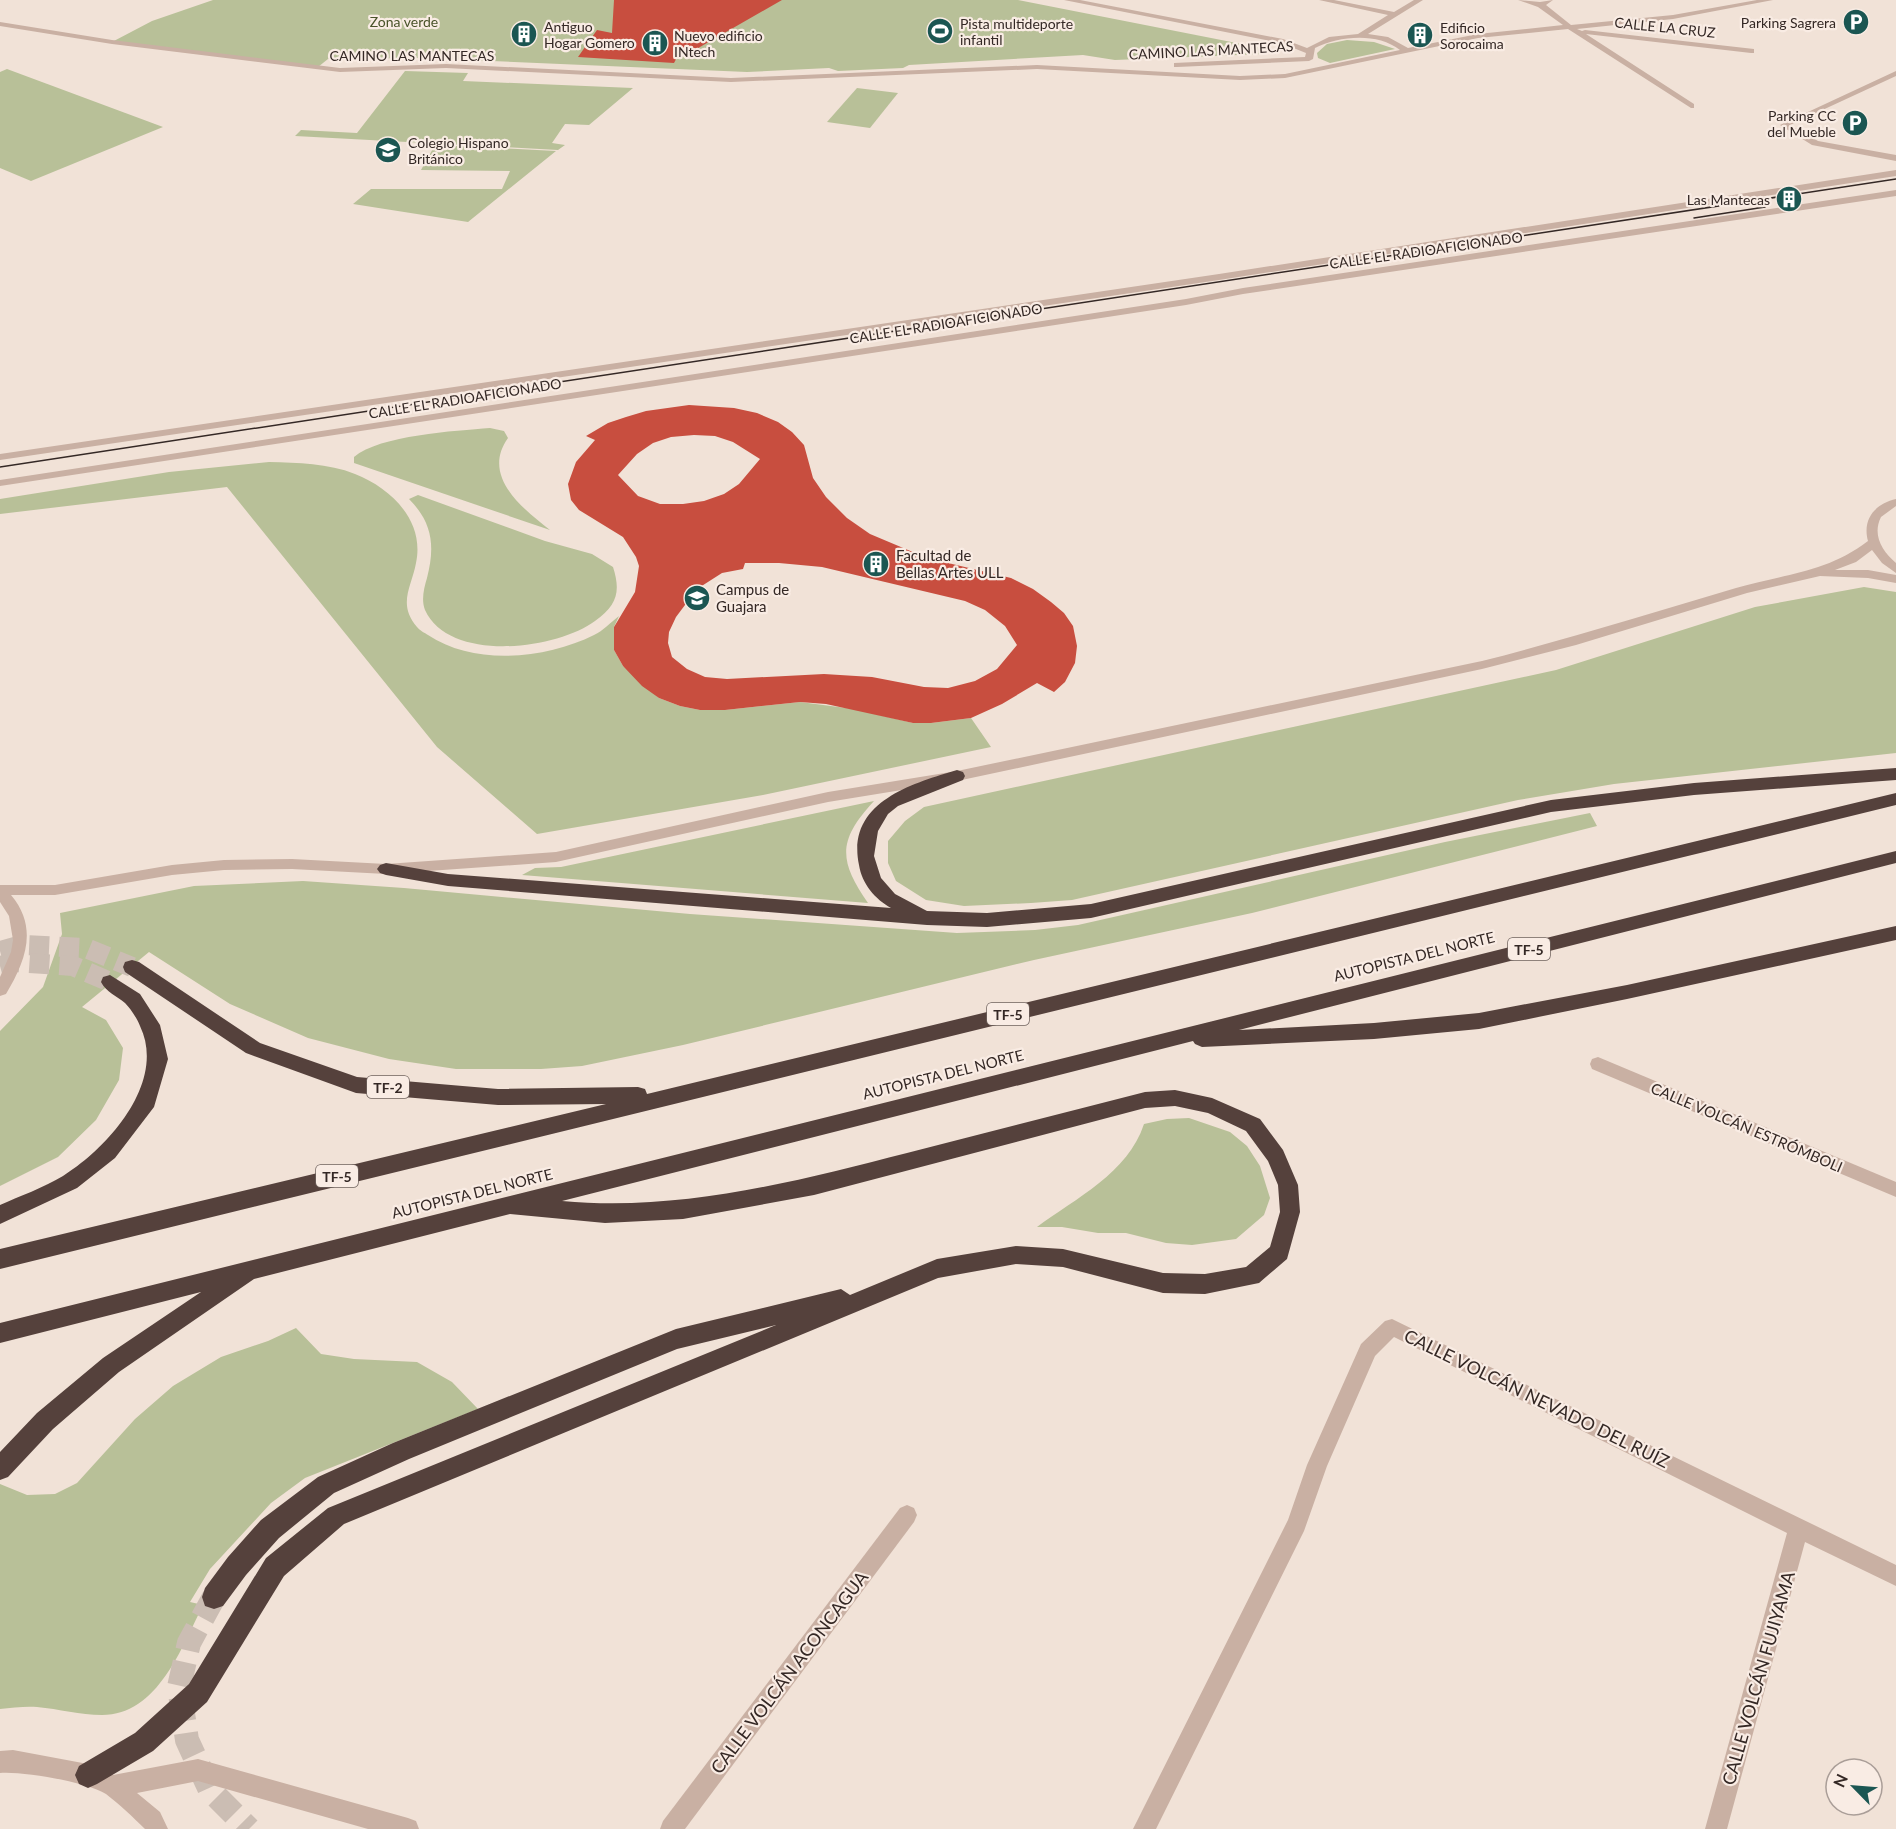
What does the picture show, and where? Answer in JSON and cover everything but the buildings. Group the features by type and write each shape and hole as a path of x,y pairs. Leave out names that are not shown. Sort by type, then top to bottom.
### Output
{"highway":[{"path":"386,869 448,880 927,918 987,920 1091,911 1551,806 1694,789 1896,774"},
{"path":"927,918 900,905 880,891 865,862 868,828 891,803 957,776"},
{"name":"TF-5","path":"0,1258 1896,799"},
{"name":"AUTOPISTA DEL NORTE","path":"0,1333 1896,857"},
{"path":"1161,1041 1374,1032 1479,1021 1627,992 1896,933"},
{"name":"TF-2","path":"132,967 254,1048 356,1085 498,1097 673,1094"},
{"path":"0,1215 70,1182 108,1152 144,1107 158,1059 150,1025 133,999 110,982"},
{"path":"88,1775 144,1742 198,1693 275,1567 336,1516 937,1269 1016,1255 1063,1258 1163,1283 1205,1284 1251,1276 1279,1252 1290,1212 1288,1185 1276,1156 1253,1125 1212,1106 1175,1098 1145,1100 814,1186 683,1210 605,1214 509,1205"},
{"path":"0,1469 45,1421 111,1365 257,1267"},
{"path":"214,1597 237,1566 270,1529 326,1485 401,1451 676,1340 895,1286"}],"street":[{"path":"1068,0 1283,41 1318,42 1339,37 1359,36 1419,0"},
{"path":"1323,0 1394,14"},
{"path":"1522,0 1545,2 1576,32 1692,106"},
{"name":"CAMINO LAS MANTECAS","path":"0,24 112,42 340,70 446,66 730,80 1037,66 1240,78 1285,76 1325,69 1478,36 1673,17 1736,3 1768,0"},
{"path":"1714,2 1736,3"},
{"name":"CALLE LA CRUZ","path":"1576,32 1751,51"},
{"name":"CAMINO LAS MANTECAS","path":"1359,36 1427,47"},
{"path":"1283,41 1309,55 1325,69"},
{"path":"1309,55 1318,42"},
{"path":"1399,43 1405,50 1404,52"},
{"name":"CAMINO LAS MANTECAS","path":"1114,69 1309,55"},
{"path":"1896,73 1784,125 1815,143 1896,158"},
{"name":"CALLE EL RADIOAFICIONADO","path":"0,458 1896,173"},
{"name":"CALLE EL RADIOAFICIONADO","path":"0,483 1896,193"},
{"path":"1896,502 1880,510 1873,517 1870,526 1873,543 1896,568"},
{"path":"0,891 55,891 172,870 224,865 292,864 386,869 556,857 828,797 957,776 1482,665 1572,642 1744,590 1815,574 1852,559 1873,543"},
{"path":"1815,574 1868,574 1896,579"},
{"path":"0,891 13,905 21,924 18,954 13,970 0,990"},
{"name":"CALLE VOLCÁN ESTRÓMBOLI","path":"1598,1064 1896,1190"},
{"name":"CALLE VOLCÁN NEVADO DEL RUÍZ","path":"1144,1829 1297,1524 1317,1465 1368,1350 1392,1327 1896,1576"},
{"name":"CALLE VOLCÁN ACONCAGUA","path":"671,1829 907,1515"},
{"name":"CALLE VOLCÁN FUJIYAMA","path":"1716,1829 1799,1527"},
{"path":"0,1762 13,1761 88,1775 113,1786 152,1820 157,1829"},
{"path":"113,1786 198,1770 408,1829"}],"green space":[{"name":"Zona verde","path":"213,0 1018,0 1267,49 1270,52 1115,60 1083,55 909,65 903,68 838,71 829,68 747,72 421,58 328,59 318,67 112,42 152,21"},
{"path":"1347,40 1374,42 1395,49 1330,63 1318,58 1317,53 1327,44"},
{"path":"7,69 163,127 31,181 0,168 0,72"},
{"path":"405,71 468,73 463,81 633,88 589,125 565,124 552,143 565,145 558,150 295,136 301,130 357,133"},
{"path":"857,88 898,93 870,128 827,122"},
{"path":"435,145 556,151 468,222 353,204 371,189 502,189 510,171 421,170"},
{"path":"490,428 504,431 508,438 501,452 499,465 508,490 528,512 550,530 354,463 354,457 366,450 399,439"},
{"path":"269,462 313,464 345,470 368,480 392,497 410,520 415,533 416,563 407,595 408,611 419,629 446,645 488,655 533,654 575,643 594,635 619,616 614,627 614,650 623,666 659,698 680,706 700,710 725,710 800,702 854,709 913,723 971,718 991,747 763,795 537,834 437,747 227,487 0,514 0,499 169,472"},
{"path":"418,495 545,541 592,554 613,567 617,591 612,603 595,621 555,639 504,646 479,644 456,638 438,627 425,610 423,594 430,567 431,546 423,517 409,499"},
{"path":"1864,587 1896,592 1896,753 1614,784 1518,800 1072,900 964,906 926,900 896,881 888,863 888,841 905,821 924,807 1556,670 1755,607"},
{"path":"874,801 854,827 846,850 851,874 868,903 522,875 535,868 561,867"},
{"path":"1590,813 1597,826 1252,913 1034,960 683,1045 582,1066 541,1069 456,1069 389,1059 308,1038 230,1004 149,952 82,1007 106,1020 123,1048 119,1080 96,1120 58,1157 0,1186 0,1031 43,987 62,934 60,913 194,886 303,881 690,914 957,933 1035,930 1078,925 1445,842"},
{"path":"1189,1118 1230,1132 1247,1146 1260,1166 1270,1198 1264,1215 1236,1239 1192,1245 1166,1243 1126,1233 1098,1233 1062,1227 1037,1227 1084,1195 1113,1170 1126,1157 1144,1124 1167,1119"},
{"path":"296,1328 321,1354 354,1359 417,1362 452,1382 478,1409 305,1478 271,1503 210,1569 190,1602 203,1605 177,1658 166,1676 138,1704 122,1712 102,1715 37,1707 0,1709 0,1484 27,1495 55,1494 77,1483 135,1419 173,1386 221,1357 268,1341"}],"tunnel":[{"path":"0,951 22,945 86,948 132,967"},
{"path":"0,966 15,962 73,966 110,982"},
{"path":"214,1597 189,1643 179,1687 187,1740 210,1790 249,1829"}],"tram line":[{"path":"0,467 1896,179"},
{"path":"1694,218 1765,207"}],"place":[{"name":"Parking Sagrera","path":"1856,22"},
{"name":"Pista multideporte infantil","path":"940,31"},
{"name":"Antiguo Hogar Gomero","path":"524,34"},
{"name":"Edificio Sorocaima","path":"1420,35"},
{"name":"Nuevo edificio INtech","path":"655,43"},
{"name":"Parking CC del Mueble","path":"1855,123"},
{"name":"Colegio Hispano Británico","path":"388,150"},
{"name":"Las Mantecas","path":"1789,199"},
{"name":"Facultad de Bellas Artes ULL","path":"876,564"},
{"name":"Campus de Guajara","path":"697,598"}]}
